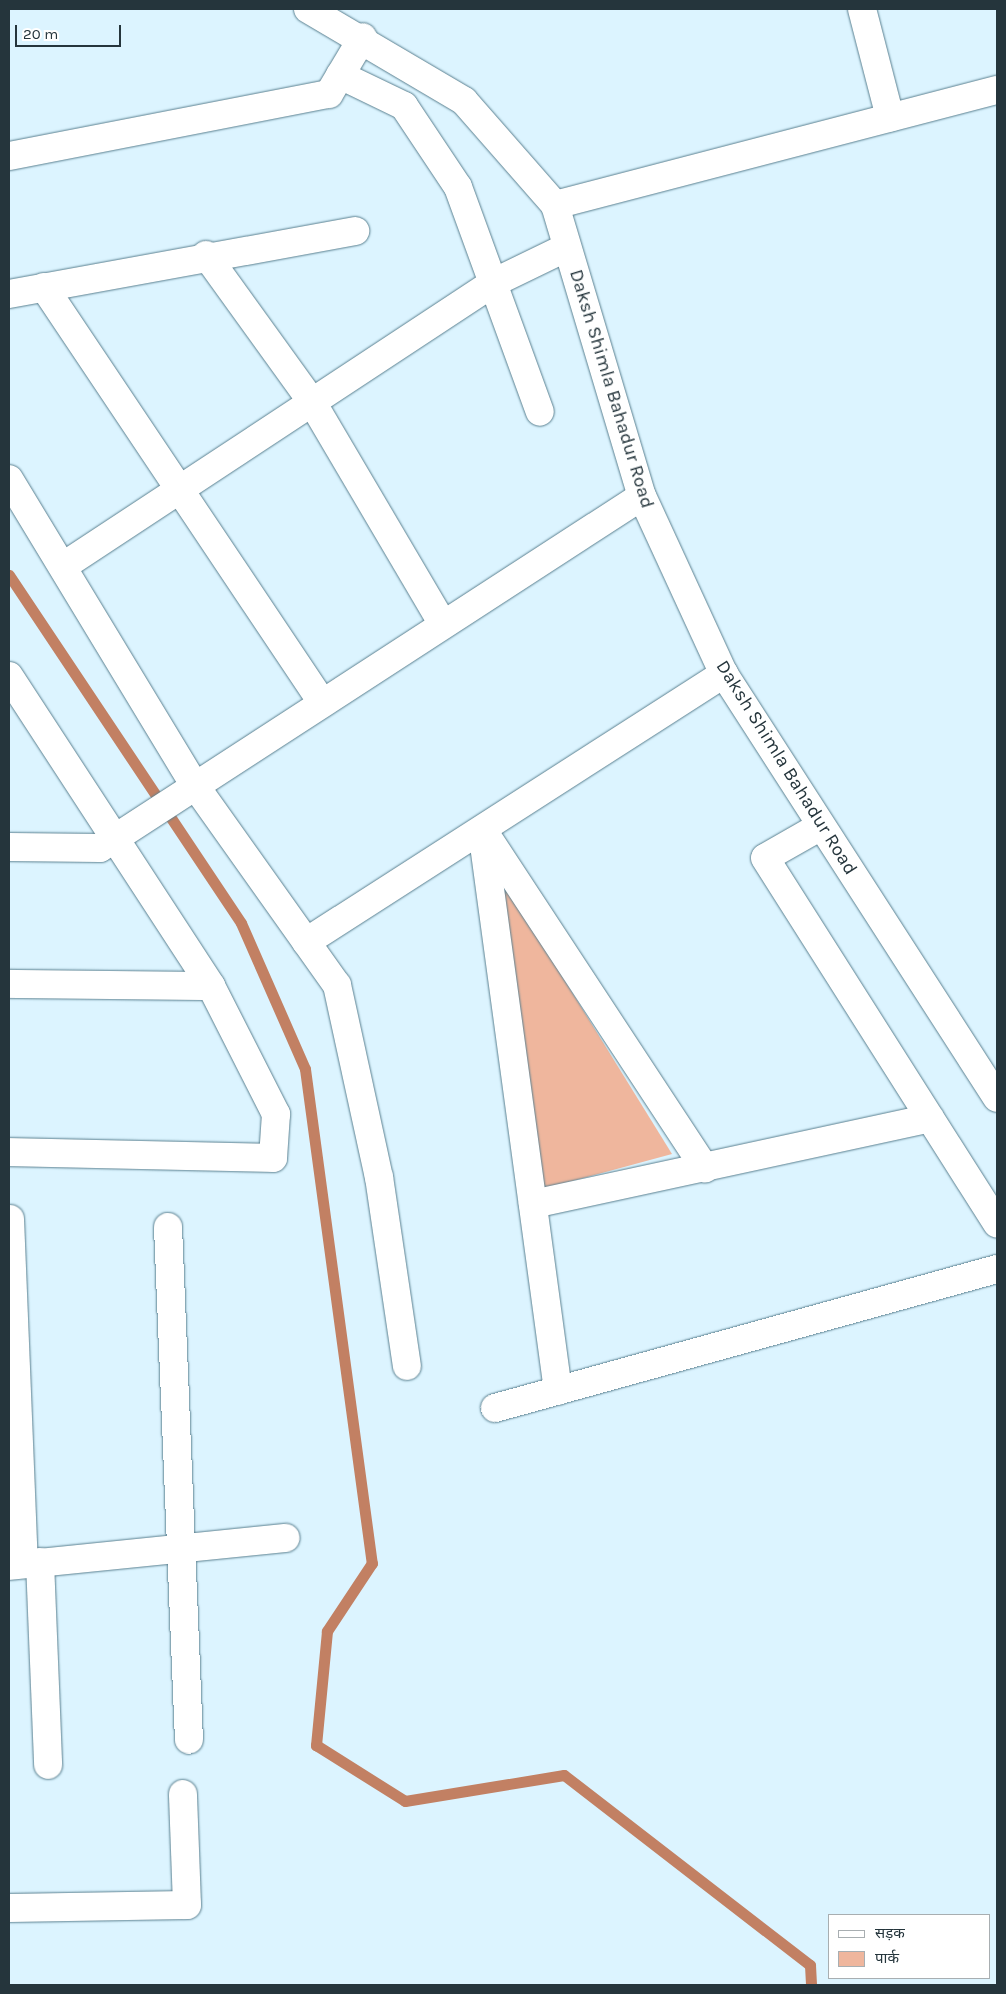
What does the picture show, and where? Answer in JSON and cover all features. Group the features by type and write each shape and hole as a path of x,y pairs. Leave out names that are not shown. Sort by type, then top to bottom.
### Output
{"street":[{"name":"Daksh Shimla Bahadur Road","path":"308,9 363,37 464,101 555,205 642,496 724,674 997,1098"},
{"path":"862,9 890,117"},
{"path":"9,156 329,94 363,37"},
{"path":"340,75 404,106 458,187 540,412"},
{"path":"555,205 997,90"},
{"path":"9,294 206,255 355,231"},
{"path":"65,564 493,283 567,247"},
{"path":"206,255 312,402 443,624"},
{"path":"44,287 181,488 322,702"},
{"path":"9,479 65,564 189,788 337,985 379,1177 408,1366"},
{"path":"9,847 100,848 189,788 642,496"},
{"path":"306,942 724,674"},
{"path":"9,676 112,840 211,986 276,1114 273,1158 9,1152"},
{"path":"821,826 765,858 997,1224"},
{"path":"482,830 705,1168"},
{"path":"482,830 558,1391"},
{"path":"9,984 211,986"},
{"path":"533,1204 930,1118"},
{"path":"10,1219 24,1564 48,1765"},
{"path":"168,1227 179,1548 189,1740"},
{"path":"495,1408 997,1269"},
{"path":"24,1564 286,1538"},
{"path":"9,1908 187,1905 183,1794"}],"green space":[{"path":"499,874 672,1154 543,1189"}],"waterway":[{"path":"9,575 241,923 305,1069 372,1563 327,1631 316,1745 405,1801 564,1775 810,1965 811,1985"}]}
